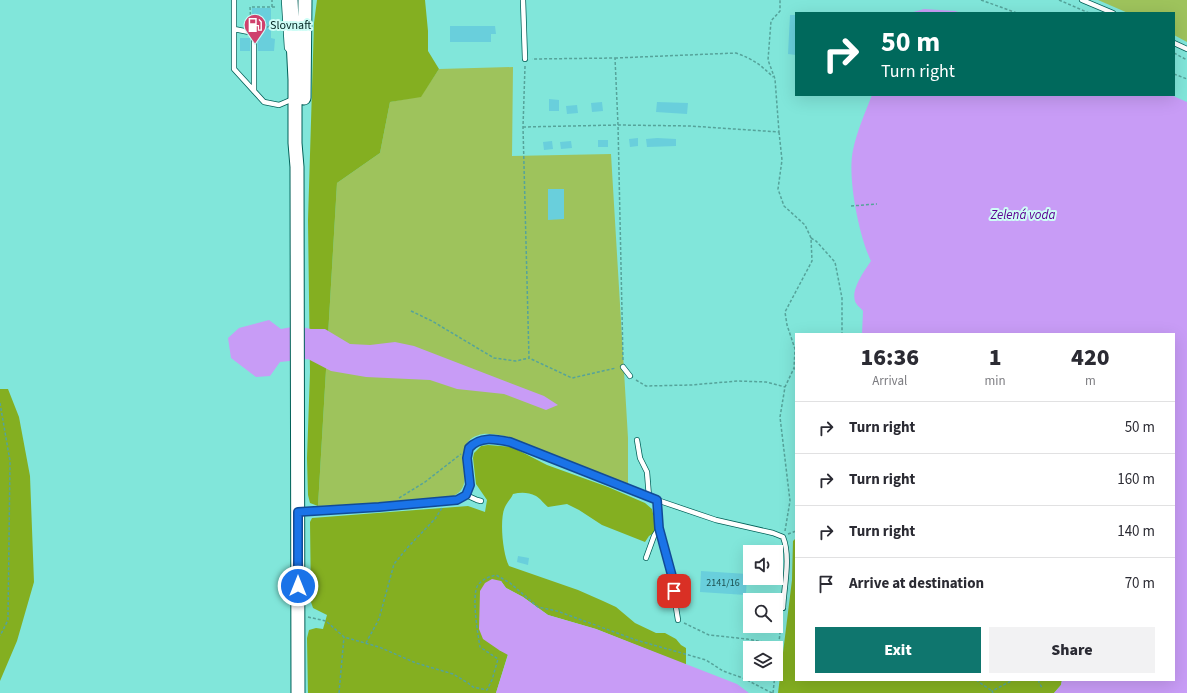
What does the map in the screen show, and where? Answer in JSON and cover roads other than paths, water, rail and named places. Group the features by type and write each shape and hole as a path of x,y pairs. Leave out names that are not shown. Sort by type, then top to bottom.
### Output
{"main road":[{"path":"291,0 297,167 298,693"},
{"path":"297,167 303,112 305,0"}],"lane":[{"path":"234,0 234,69 264,102 279,105 295,99"},
{"path":"284,0 287,48 294,56"},
{"path":"523,0 525,59"},
{"path":"1082,0 1111,12"},
{"path":"234,29 254,33 254,91"},
{"path":"1175,43 1187,49"},
{"path":"623,367 630,376"},
{"path":"298,512 457,500 466,495 470,485 467,458 469,448 477,441 496,439 510,442 684,510 716,520 773,533 783,537 786,544 786,575 783,608"},
{"path":"637,440 640,458 647,472 649,497"},
{"path":"466,495 481,501"},
{"path":"657,500 659,528 672,576 678,620"},
{"path":"646,558 654,536 659,528"}],"water":[{"path":"924,9 958,12 914,12"},
{"name":"Zelená voda","path":"872,96 1173,96 1187,102 1187,693 1054,693 1061,685 1062,681 1175,681 1175,333 862,333 863,311 857,305 854,296 859,280 871,261 858,222 853,190 853,150 861,122"},
{"path":"269,320 281,329 297,326 311,329 325,329 350,344 370,345 395,342 414,346 544,396 558,405 546,410 504,394 457,389 430,380 366,377 331,371 308,359 280,362 270,376 256,377 231,358 228,338 239,328"},
{"path":"492,579 501,581 506,588 523,597 548,615 596,629 737,684 749,693 496,693 508,655 483,639 479,629 480,591 485,583"}],"place":[{"name":"Slovnaft","path":"255,44"}]}
